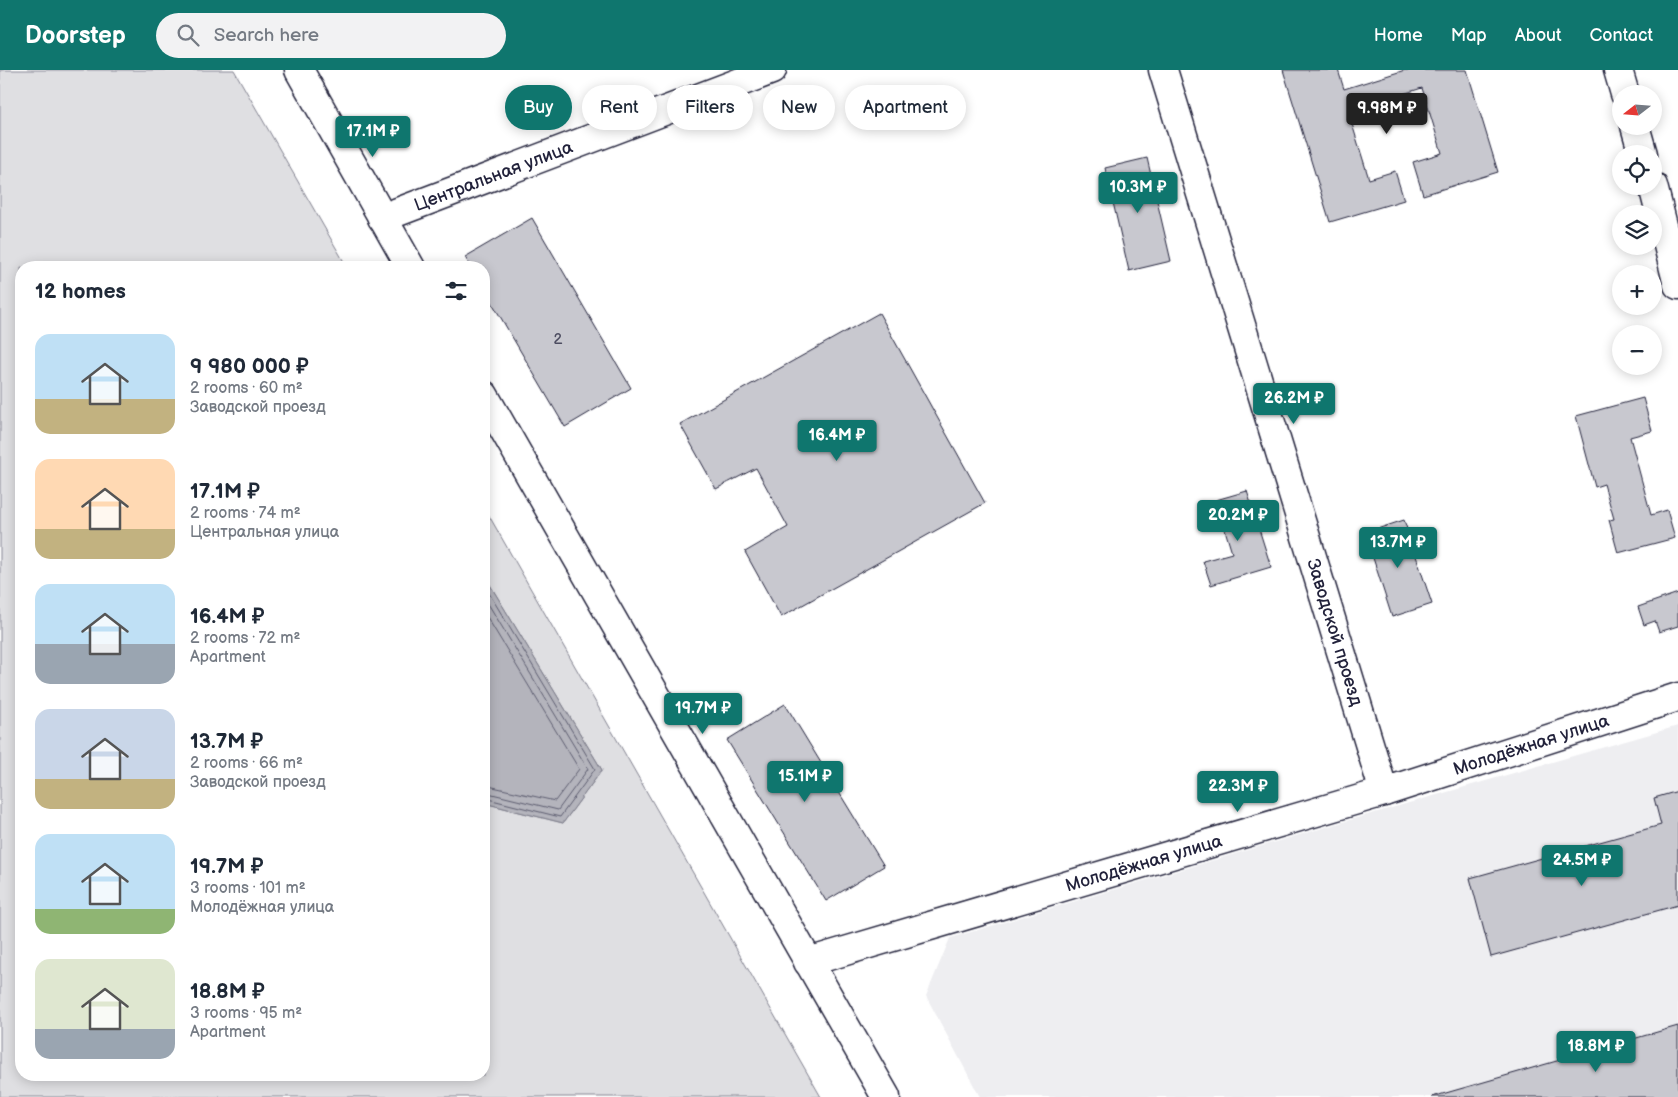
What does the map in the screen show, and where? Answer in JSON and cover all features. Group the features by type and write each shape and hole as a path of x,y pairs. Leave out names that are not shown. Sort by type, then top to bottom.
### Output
{"street":[{"path":"299,70 407,261"},
{"name":"Центральная улица","path":"382,218 772,70"},
{"name":"Заводской проезд","path":"1163,70 1384,792"},
{"path":"1618,70 1622,85"},
{"path":"1664,198 1678,285"},
{"path":"490,406 886,1097"},
{"name":"Молодёжная улица","path":"808,962 1384,792 1678,697"}],"shaded area":[{"path":"0,70 234,70 344,261 15,261 15,1081 490,1081 490,805 563,823 602,770 490,585 490,518 821,1097 0,1097"},
{"path":"1678,726 1678,1097 980,1097 926,996 950,938 1346,821"}],"water":[{"path":"490,585 602,770 563,823 490,805"}],"building":[{"path":"1283,70 1338,70 1344,89 1405,70 1467,70 1498,172 1423,195 1413,162 1442,153 1422,88 1348,111 1369,179 1395,171 1404,200 1330,222"},
{"path":"1147,158 1171,261 1129,271 1105,168"},
{"path":"532,218 631,388 565,427 490,299 490,261 467,261 465,257"},
{"path":"879,313 985,503 781,617 745,552 788,527 756,468 716,489 680,424"},
{"path":"1643,398 1652,431 1630,437 1651,515 1667,510 1675,538 1618,553 1609,520 1614,519 1604,484 1595,487 1576,416"},
{"path":"1247,491 1271,567 1211,585 1203,561 1232,553 1216,500"},
{"path":"1404,520 1432,604 1392,617 1365,533"},
{"path":"1678,593 1678,626 1659,632 1655,621 1644,625 1638,607"},
{"path":"785,704 884,866 826,901 727,740"},
{"path":"1678,791 1678,905 1491,957 1470,878 1661,825 1654,798"},
{"path":"1678,1026 1678,1097 1432,1097"}]}
